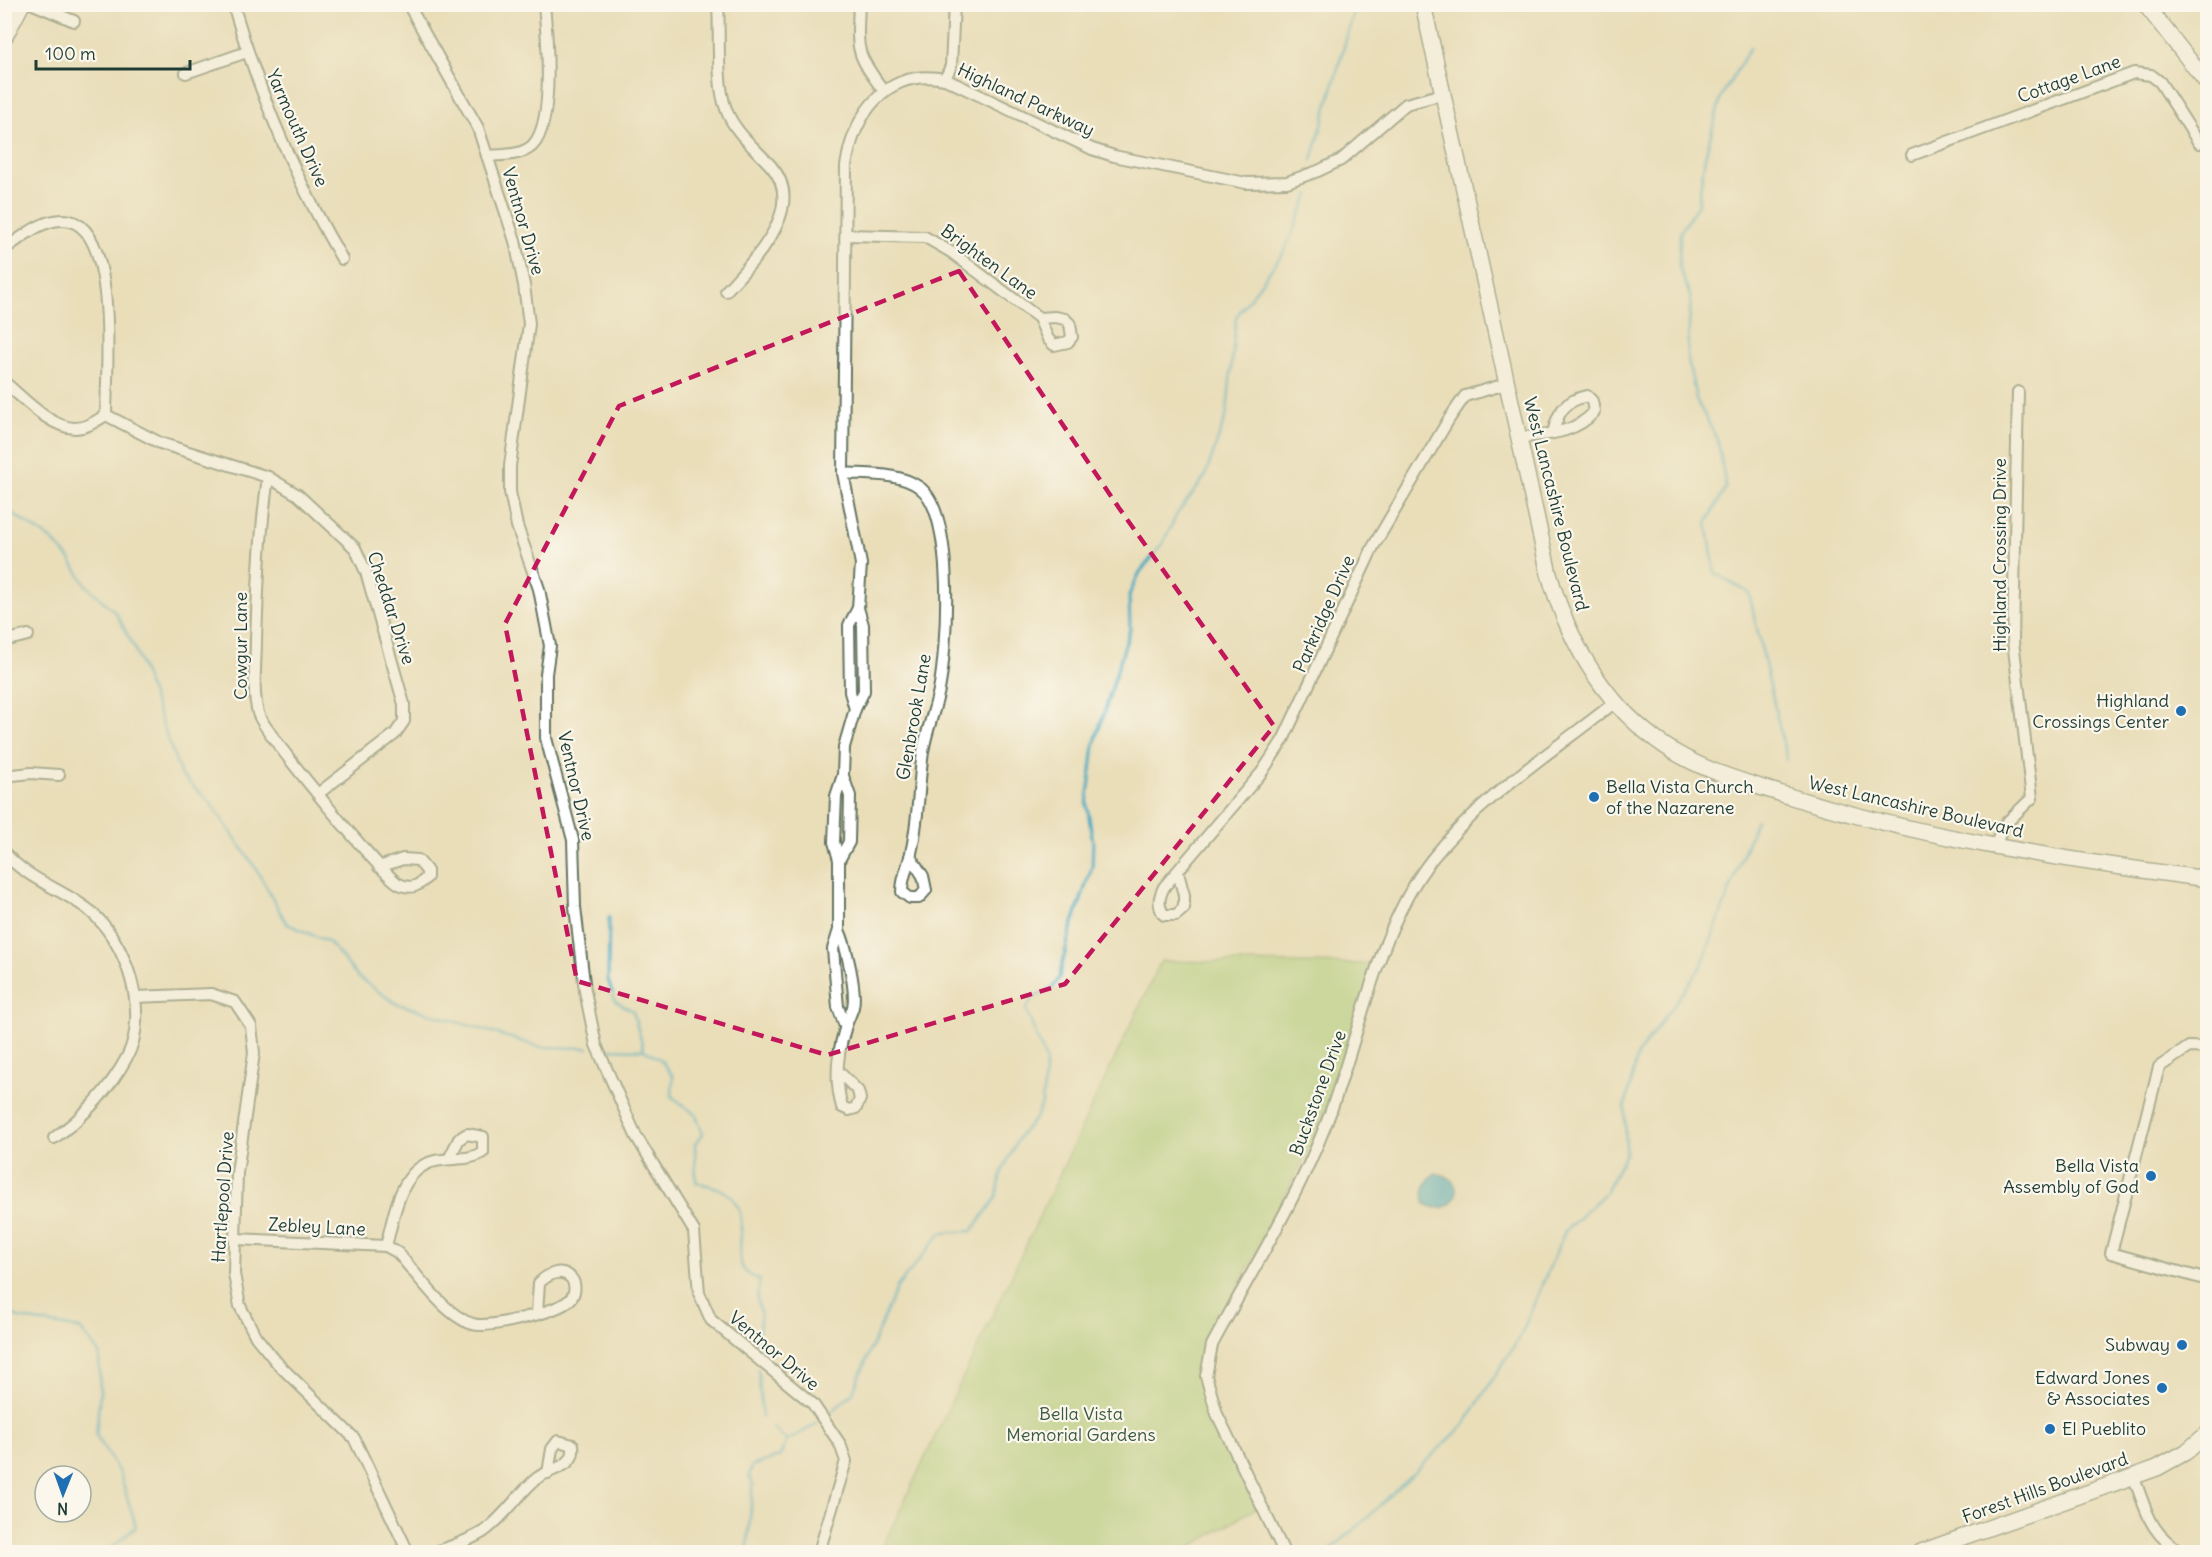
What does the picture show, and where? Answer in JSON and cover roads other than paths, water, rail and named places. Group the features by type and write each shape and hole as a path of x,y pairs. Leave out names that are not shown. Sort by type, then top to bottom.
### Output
{"main road":[{"path":"4,38 22,4"},
{"name":"West Lancashire Boulevard","path":"1423,4 1518,438 1560,610 1578,652 1614,703 1663,745 1694,764 1824,807 2054,859 2208,879"},
{"path":"2145,4 2208,84"},
{"name":"Forest Hills Boulevard","path":"1922,1552 2134,1478 2186,1452 2208,1433"}],"street":[{"path":"33,4 74,21"},
{"name":"Yarmouth Drive","path":"233,4 261,94 321,223 342,259"},
{"name":"Ventnor Drive","path":"408,4 478,128 515,241 525,294 529,324 510,466 510,492 538,589 550,646 546,674 546,738 573,840 575,907 585,992 596,1045 636,1136 694,1231 699,1293 711,1320 813,1404 840,1444 846,1461 819,1552"},
{"path":"487,156 525,150 538,138 547,90 544,4"},
{"path":"718,4 721,88 725,109 734,127 773,168 784,189 777,223 767,243 726,291"},
{"path":"838,1071 840,1046 845,1026 838,1007 833,949 839,930 839,860 834,842 836,796 843,775 843,747 855,709 864,691 863,625 858,608 861,564 843,473 846,166 860,120 883,90 861,60 857,45 859,4"},
{"path":"945,79 951,66 954,4"},
{"path":"186,73 247,52"},
{"name":"Cottage Lane","path":"1912,155 2134,73 2151,75 2160,82 2199,143 2208,139"},
{"name":"Highland Parkway","path":"883,90 904,80 930,76 945,79 1092,149 1114,156 1246,183 1287,182 1318,171 1341,160 1406,104 1443,94"},
{"path":"4,249 48,222 62,220 74,222 87,233 102,269 107,303 106,415 87,426 74,428 60,425 4,382"},
{"name":"Brighten Lane","path":"847,235 925,237 951,252 1039,318"},
{"name":"Parkridge Drive","path":"1178,873 1262,772 1283,740 1373,547 1449,419 1465,396 1506,384"},
{"name":"Highland Crossing Drive","path":"1995,847 2003,826 2032,798 2013,641 2018,392"},
{"name":"Cheddar Drive","path":"106,415 160,443 268,477 298,495 355,549 366,572 404,704 404,721 395,734 319,793"},
{"path":"1518,438 1553,433"},
{"name":"Glenbrook Lane","path":"843,473 899,478 919,487 931,501 945,556 945,618 939,690 923,749 910,856"},
{"name":"Cowgur Lane","path":"268,477 259,537 255,682 258,715 275,741 319,793"},
{"path":"4,641 28,635"},
{"name":"Buckstone Drive","path":"1284,1552 1214,1406 1206,1376 1212,1345 1310,1165 1344,1076 1388,942 1414,886 1432,859 1462,826 1504,789 1614,703"},
{"path":"4,776 31,773 59,775"},
{"path":"319,793 379,867"},
{"path":"4,852 32,877 90,911 108,929 124,955 135,997 134,1031 128,1056 75,1124 54,1138"},
{"name":"Hartlepool Drive","path":"135,997 211,994 235,1002 251,1026 254,1053 237,1173 234,1274 240,1306 256,1337 279,1365 354,1438 408,1552"},
{"path":"2208,1048 2189,1047 2159,1067 2111,1253 2208,1280"},
{"name":"Zebley Lane","path":"235,1239 386,1246 401,1191 410,1177 429,1161 449,1159"},
{"path":"386,1246 397,1252 453,1314 474,1325 496,1324 537,1313"},
{"path":"436,1552 483,1532 537,1479 548,1473"},
{"path":"2134,1478 2146,1514 2159,1537 2183,1552"}],"water":[{"path":"1435,1173 1447,1176 1454,1182 1455,1197 1444,1207 1435,1208 1424,1203 1425,1186"}],"waterway":[{"path":"1312,160 1356,4"},
{"path":"1750,48 1721,97 1705,157 1698,204 1680,233 1679,267 1691,298 1687,354 1696,399 1718,441 1726,487 1707,523 1715,573 1749,593 1787,761"},
{"path":"831,1412 852,1394 897,1287 941,1233 972,1231 996,1198 1001,1174 1020,1135 1035,1119 1042,1104 1046,1061 1026,1009 1033,998 1053,988 1059,978 1070,932 1092,867 1093,842 1087,805 1094,745 1130,629 1129,595 1140,572 1162,545 1177,514 1205,477 1227,413 1236,317 1284,252 1309,194"},
{"path":"4,508 52,540 69,558 86,585 116,613 135,649 181,775 210,802 255,867 287,924 329,942 358,977 395,1003 540,1047 588,1048"},
{"path":"1327,1552 1353,1531 1463,1426 1520,1337 1565,1231 1606,1192 1626,1152 1625,1106 1638,1054 1701,967 1756,820"},
{"path":"609,917 608,980 615,1001 633,1011 644,1050 660,1059 673,1076 672,1097 696,1115 703,1134 695,1144 696,1182 722,1190 733,1199 739,1209 741,1262 745,1272 760,1280 757,1297 761,1315 757,1349"},
{"path":"606,1049 644,1050"},
{"path":"4,1309 19,1318 80,1329 99,1353 100,1392 96,1435 120,1474 136,1527 110,1549 110,1552"},
{"path":"758,1369 762,1417"},
{"path":"747,1552 753,1484 749,1476 752,1466 780,1456 787,1441 818,1423"},
{"path":"773,1428 787,1441"}],"place":[{"name":"Highland Crossings Center","path":"2181,711"},
{"name":"Bella Vista Church of the Nazarene","path":"1594,797"},
{"name":"Bella Vista Assembly of God","path":"2151,1176"},
{"name":"Subway","path":"2182,1345"},
{"name":"Edward Jones & Associates","path":"2162,1388"},
{"name":"El Pueblito","path":"2050,1429"}],"park label":[{"name":"Bella Vista Memorial Gardens","path":"1081,1424"}]}
